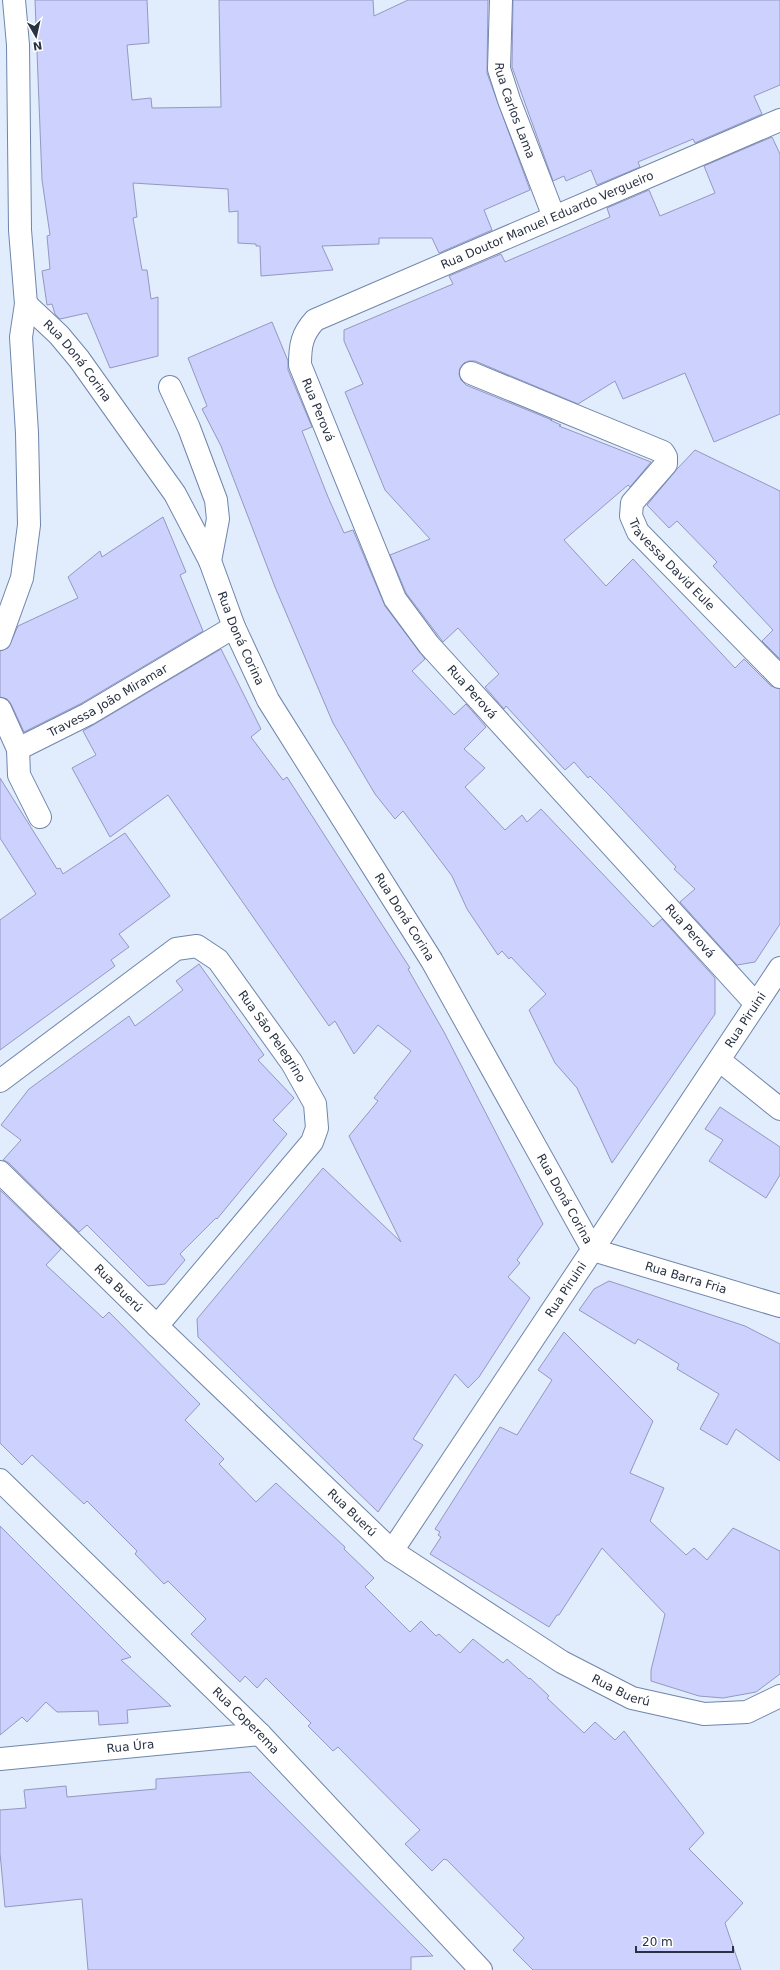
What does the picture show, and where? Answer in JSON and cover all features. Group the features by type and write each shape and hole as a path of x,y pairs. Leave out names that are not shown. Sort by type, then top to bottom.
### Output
{"street":[{"path":"0,639 22,578 29,525 27,433 21,337 26,304 20,230 17,121 18,45 14,0"},
{"name":"Rua Carlos Lama","path":"501,0 499,69 509,100 554,217"},
{"name":"Rua Doutor Manuel Eduardo Vergueiro","path":"315,320 780,120"},
{"name":"Rua Doná Corina","path":"26,304 59,335 84,365 175,494 210,561 234,627 268,700 432,961 592,1250"},
{"name":"Rua Perová","path":"315,320 306,330 300,350 300,365 394,599 430,645 756,1004"},
{"name":"Travessa David Eule","path":"471,373 663,452 666,456 666,464 632,503 631,516 638,532 780,677"},
{"path":"170,387 189,428 216,500 218,519 210,561"},
{"name":"Travessa João Miramar","path":"18,749 88,714 234,627"},
{"path":"0,709 18,749 19,775 40,816"},
{"name":"Rua São Pelegrino","path":"0,1081 176,949 197,946 218,960 292,1063 315,1104 317,1128 312,1142 157,1326"},
{"name":"Rua Piruini","path":"392,1551 780,968"},
{"path":"719,1060 780,1109"},
{"name":"Rua Buerú","path":"0,1172 157,1326 392,1551 562,1662 632,1698 704,1714 747,1712 780,1696"},
{"name":"Rua Barra Fria","path":"592,1250 780,1306"},
{"name":"Rua Coperema","path":"0,1480 260,1734 481,1970"},
{"name":"Rua Úra","path":"0,1759 260,1734"}],"building":[{"path":"35,0 147,0 149,43 127,45 132,100 151,98 152,108 221,107 219,0 373,0 374,16 408,0 488,0 487,73 530,190 484,210 492,230 439,253 432,238 379,238 379,244 322,246 333,270 261,276 260,246 256,246 256,244 238,243 238,211 229,212 228,189 133,183 137,217 133,218 142,270 147,270 151,299 158,297 158,356 110,368 87,313 60,319 55,314 52,304 47,305 42,271 50,269 47,236 50,235 42,180"},
{"path":"513,0 780,0 780,85 754,96 762,114 695,143 693,139 638,162 640,167 597,185 591,170 566,181 564,176 553,181 512,67"},
{"path":"772,137 780,154 780,414 714,442 685,373 623,399 615,381 578,404 475,361 464,363 460,368 459,374 461,380 466,385 552,420 550,420 561,425 559,426 651,462 630,487 628,485 564,540 606,586 633,559 735,668 744,659 771,686 780,689 780,924 755,962 737,965 680,902 695,889 674,869 676,867 590,776 588,778 574,762 565,770 506,706 504,709 485,687 499,674 458,628 443,642 406,593 390,555 430,539 385,490 345,392 363,384 344,341 344,330 453,284 449,276 501,254 505,262 610,217 607,208 649,190 660,216 715,193 704,166"},
{"path":"272,322 288,361 288,370 312,427 302,431 344,533 353,530 385,606 425,659 412,671 454,715 466,704 486,727 464,749 485,768 465,787 505,830 522,815 527,822 541,809 653,927 662,919 715,978 715,1014 612,1163 577,1088 555,1063 529,1010 546,994 511,957 509,959 502,951 498,955 467,909 452,876 403,811 395,819 375,794 333,723 275,587 221,446 202,409 207,406 188,358"},
{"path":"695,450 780,491 780,659 762,641 773,630 713,566 717,562 677,521 669,528 647,505"},
{"path":"163,517 186,572 180,575 203,631 82,703 24,732 11,704 7,699 0,697 0,651 8,648 18,626 78,598 68,577 100,551 102,557"},
{"path":"221,649 261,729 251,737 283,780 287,777 410,968 408,969 444,1032 543,1224 517,1260 520,1263 508,1277 530,1298 479,1377 468,1388 455,1374 413,1439 423,1445 378,1512 198,1337 197,1319 323,1168 401,1242 349,1136 378,1101 374,1098 411,1051 378,1025 354,1054 335,1021 329,1026 168,795 110,837 72,768 96,755 83,731"},
{"path":"0,778 57,869 60,868 63,874 125,833 170,896 119,934 129,947 111,960 115,966 0,1050 0,920 36,894 0,838"},
{"path":"199,964 264,1055 258,1060 294,1098 273,1120 287,1134 217,1219 216,1218 180,1254 185,1260 165,1284 148,1286 87,1225 79,1232 9,1163 3,1160 21,1140 1,1125 29,1089 129,1016 135,1026 183,990 176,981"},
{"path":"720,1107 780,1147 780,1175 766,1198 709,1161 723,1140 705,1129"},
{"path":"0,1190 61,1249 46,1265 103,1318 109,1312 200,1404 185,1420 224,1459 219,1464 256,1502 276,1483 345,1547 344,1549 374,1578 365,1587 410,1632 421,1621 436,1636 439,1634 460,1653 473,1639 503,1663 507,1659 529,1679 530,1678 549,1696 547,1698 584,1733 595,1722 615,1740 624,1731 704,1833 689,1849 743,1903 725,1923 741,1970 533,1970 513,1950 524,1938 447,1860 444,1859 432,1871 405,1844 420,1830 338,1747 333,1751 308,1726 311,1723 266,1678 257,1688 245,1676 240,1682 191,1634 206,1619 168,1581 164,1584 135,1554 137,1551 87,1501 84,1504 32,1455 22,1465 0,1443"},
{"path":"609,1281 745,1326 780,1344 780,1461 736,1429 727,1445 700,1429 719,1394 677,1369 679,1364 638,1339 635,1344 579,1310 594,1289"},
{"path":"564,1332 653,1421 630,1473 664,1488 650,1521 686,1555 694,1548 707,1560 733,1528 780,1551 780,1674 756,1692 723,1698 699,1696 651,1681 651,1670 665,1614 602,1548 559,1615 557,1615 549,1627 430,1554 441,1537 438,1535 440,1532 435,1529 500,1427 517,1435 552,1380 538,1370"},
{"path":"0,1526 131,1657 121,1660 171,1706 127,1710 128,1723 99,1725 98,1711 57,1712 46,1702 27,1722 22,1717 0,1735"},
{"path":"250,1772 433,1956 411,1957 411,1970 88,1970 82,1899 5,1907 0,1853 0,1810 26,1808 24,1790 66,1786 67,1797 156,1789 156,1779"}]}
